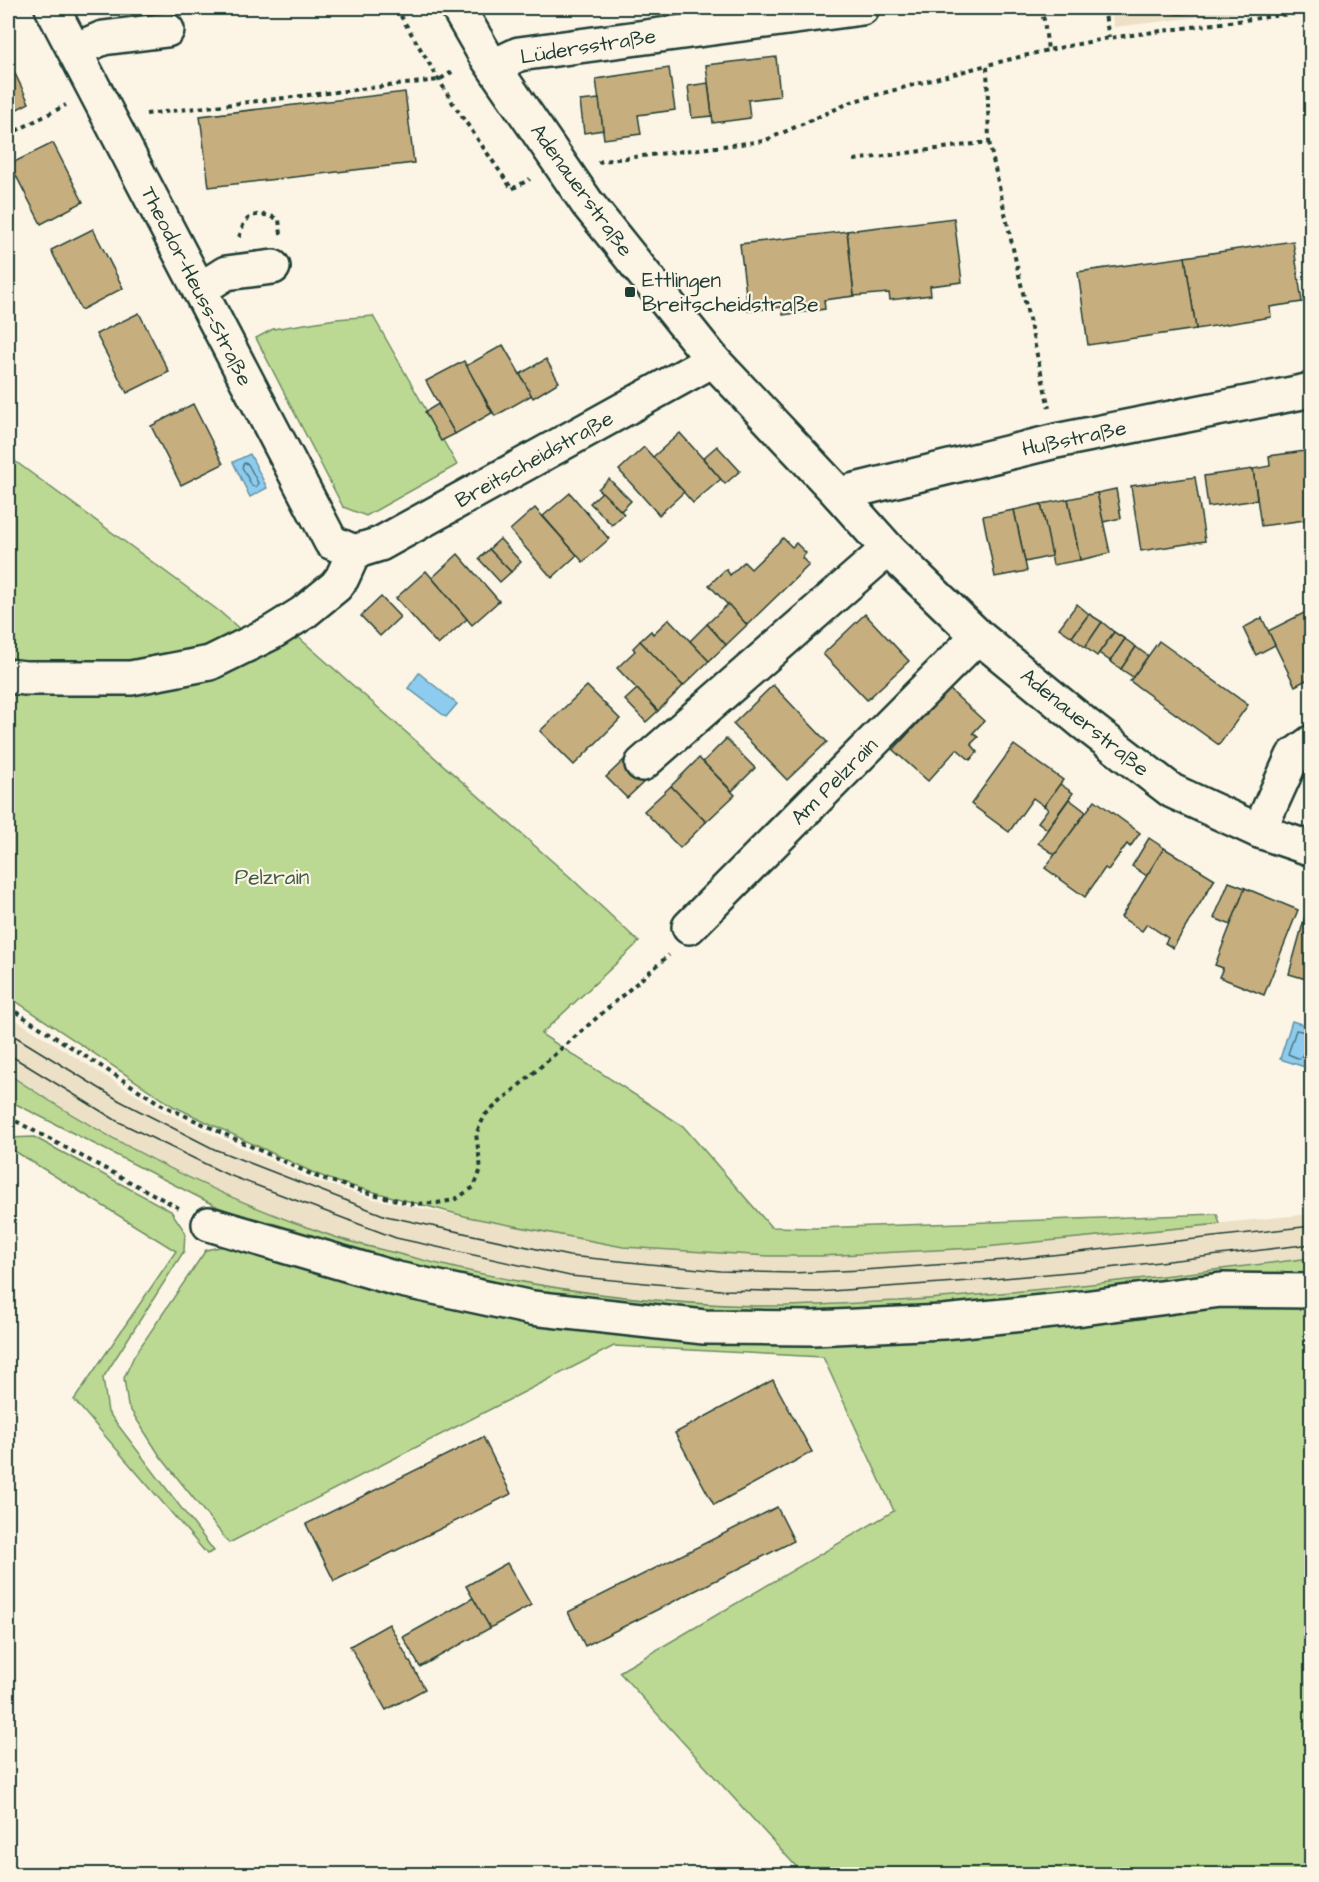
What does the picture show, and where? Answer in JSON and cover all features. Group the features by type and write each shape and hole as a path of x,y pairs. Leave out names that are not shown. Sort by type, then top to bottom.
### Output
{"street":[{"name":"Theodor-Heuss-Straße","path":"52,8 331,542 354,552"},
{"name":"Adenauerstraße","path":"458,8 489,59 587,202 713,360 888,549 978,636 1085,724 1172,791 1259,831 1311,849"},
{"name":"Lüdersstraße","path":"489,59 862,8"},
{"path":"75,50 103,38 167,30"},
{"path":"199,290 226,273 277,251"},
{"name":"Breitscheidstraße","path":"354,552 380,544 713,360"},
{"name":"Hußstraße","path":"839,494 1056,441 1311,390"},
{"path":"642,764 888,549"},
{"path":"8,676 131,678 210,663 271,633 310,608 336,586 354,552"},
{"name":"Am Pelzrain","path":"689,927 978,636"},
{"path":"1259,831 1293,756 1311,742"},
{"path":"209,1224 398,1279 532,1308 704,1327 813,1328 944,1322 1083,1308 1221,1290 1311,1291"}],"path":[{"path":"396,8 454,105 512,189 602,161 764,141 854,101 1048,50 1109,38 1311,11"},
{"path":"1040,8 1048,50"},
{"path":"1104,8 1109,38"},
{"path":"114,124 142,114 439,80 489,59"},
{"path":"987,65 989,142 1056,441"},
{"path":"8,135 96,89"},
{"path":"854,160 989,142"},
{"path":"277,251 279,220"},
{"path":"8,1007 162,1105 315,1176 412,1204 437,1203 454,1200 474,1187 481,1169 476,1134 485,1115 667,958 689,927"},
{"path":"8,1117 209,1224"}],"shaded area":[{"path":"1111,8 1275,8 1114,27"},
{"path":"8,1015 160,1110 307,1178 373,1199 623,1247 975,1248 1311,1214 1311,1258 1092,1285 950,1298 831,1305 758,1306 653,1300 562,1290 453,1268 330,1236 223,1194 123,1145 8,1074"}],"green space":[{"path":"373,316 457,465 366,516 343,507 256,338 273,329"},
{"path":"8,456 219,611 242,631 180,658 107,661 8,660"},
{"name":"Pelzrain","path":"297,636 569,876 639,942 541,1034 683,1126 771,1227 816,1228 1217,1214 1220,1224 975,1248 821,1256 769,1256 623,1247 468,1217 337,1182 173,1106 8,996 8,694 50,687 210,678"},
{"path":"8,1074 84,1122 163,1165 287,1220 358,1244 450,1267 580,1292 668,1301 756,1306 899,1301 1157,1277 1311,1258 1311,1283 757,1318 560,1300 328,1246 218,1207 8,1100"},
{"path":"34,1137 171,1211 185,1232 184,1251 103,1378 108,1412 214,1551 207,1554 74,1400 176,1251 8,1147 8,1138"},
{"path":"238,1243 569,1321 1247,1299 1311,1300 1311,1874 803,1874 619,1672 894,1511 823,1357 614,1346 229,1543 160,1456 128,1406 124,1378 134,1356 206,1250"}],"water":[{"path":"250,454 267,488 250,497 233,462"},
{"path":"419,673 457,704 446,717 408,688"},
{"path":"1292,1021 1311,1027 1311,1046 1305,1067 1280,1059"}],"building":[{"path":"528,8 563,8 528,12"},
{"path":"1151,8 1200,8 1190,13 1178,14"},
{"path":"776,57 780,96 748,100 750,118 713,123 706,65"},
{"path":"8,59 29,103 8,114"},
{"path":"669,68 675,110 638,115 641,134 604,139 596,79"},
{"path":"708,83 712,116 692,118 688,86"},
{"path":"405,92 414,163 209,187 200,116"},
{"path":"599,99 603,130 584,133 580,101"},
{"path":"53,143 83,202 41,224 10,164"},
{"path":"954,218 962,282 930,286 931,295 890,300 889,293 854,296 847,231"},
{"path":"93,229 123,288 81,310 51,250"},
{"path":"847,231 854,296 824,300 825,309 783,315 782,307 748,311 740,244"},
{"path":"1293,241 1302,302 1270,307 1271,317 1196,329 1185,257"},
{"path":"1185,257 1196,329 1088,345 1078,272"},
{"path":"139,313 169,372 127,393 96,334"},
{"path":"503,345 532,395 495,416 466,366"},
{"path":"546,359 559,382 533,398 520,374"},
{"path":"464,361 492,413 455,434 426,381"},
{"path":"193,404 223,464 181,485 151,426"},
{"path":"438,404 455,434 441,441 425,412"},
{"path":"680,433 721,479 693,503 653,457"},
{"path":"717,446 740,471 725,484 703,458"},
{"path":"644,447 684,492 659,515 619,470"},
{"path":"1312,450 1312,519 1261,526 1253,469 1270,466 1269,456"},
{"path":"1253,469 1257,500 1208,507 1204,476"},
{"path":"1195,477 1205,541 1141,551 1131,486"},
{"path":"609,479 631,501 621,511 598,489"},
{"path":"1116,489 1121,518 1103,522 1097,493"},
{"path":"602,492 624,514 612,525 590,503"},
{"path":"570,493 609,539 583,562 543,516"},
{"path":"1097,493 1110,553 1080,560 1068,499"},
{"path":"1068,499 1080,560 1053,565 1041,504"},
{"path":"1041,504 1052,556 1025,562 1014,510"},
{"path":"535,508 577,555 552,578 510,530"},
{"path":"1014,510 1027,571 995,577 983,516"},
{"path":"783,538 792,547 796,543 806,553 802,558 809,565 747,625 709,585 726,569 730,575 744,562 751,569"},
{"path":"500,539 521,562 511,572 489,549"},
{"path":"489,549 511,572 500,582 479,559"},
{"path":"458,554 499,601 472,625 432,578"},
{"path":"426,571 467,619 438,645 396,598"},
{"path":"381,597 400,617 380,636 361,616"},
{"path":"728,604 747,625 726,645 707,624"},
{"path":"1077,604 1089,614 1072,637 1059,628"},
{"path":"1312,609 1312,677 1295,686 1268,631"},
{"path":"865,614 909,661 867,700 823,654"},
{"path":"1089,614 1102,622 1085,647 1072,637"},
{"path":"1262,618 1275,645 1256,655 1243,628"},
{"path":"669,619 709,661 683,686 640,641 651,631 653,634"},
{"path":"1102,622 1114,632 1097,656 1085,647"},
{"path":"707,624 726,645 709,661 690,641"},
{"path":"1114,632 1125,639 1110,661 1099,653"},
{"path":"1125,639 1136,647 1121,669 1110,661"},
{"path":"640,641 683,686 658,711 617,668 635,651 633,648"},
{"path":"1159,641 1248,705 1219,745 1130,681"},
{"path":"1136,647 1148,656 1133,677 1121,669"},
{"path":"773,685 827,742 787,780 733,724"},
{"path":"587,686 620,719 574,765 540,731"},
{"path":"637,689 658,711 646,722 625,700"},
{"path":"949,689 984,721 973,733 978,737 971,744 978,752 970,760 957,749 928,781 893,750"},
{"path":"726,739 755,768 732,791 703,762"},
{"path":"1014,745 1063,780 1044,806 1033,798 1009,832 971,804"},
{"path":"699,758 735,795 706,822 671,786"},
{"path":"625,759 646,780 627,798 606,777"},
{"path":"1060,784 1073,793 1047,829 1038,822 1048,809 1044,806"},
{"path":"671,786 706,822 680,848 644,811"},
{"path":"1069,799 1086,812 1055,855 1038,843"},
{"path":"1095,800 1140,833 1130,847 1127,844 1108,870 1105,868 1085,897 1045,868"},
{"path":"1149,838 1164,848 1147,876 1132,866"},
{"path":"1164,848 1215,879 1173,948 1165,943 1168,938 1147,924 1142,931 1121,917"},
{"path":"1229,882 1245,888 1231,925 1214,918"},
{"path":"1245,888 1298,910 1264,995 1219,977 1223,968 1215,965"},
{"path":"1305,916 1312,917 1312,961 1306,979 1289,974"},
{"path":"773,1380 812,1452 714,1505 675,1433"},
{"path":"483,1437 511,1494 334,1581 306,1524"},
{"path":"777,1507 794,1541 585,1646 568,1612"},
{"path":"507,1563 531,1605 490,1628 466,1586"},
{"path":"473,1598 490,1628 420,1667 403,1637"},
{"path":"389,1624 425,1689 386,1710 350,1646"}],"tram line":[{"path":"8,1032 120,1101 214,1149 386,1216 569,1256 720,1271 791,1273 1006,1260 1312,1226"},
{"path":"8,1054 117,1121 226,1174 396,1238 570,1276 721,1290 817,1292 1091,1270 1312,1244"}],"place":[{"name":"Ettlingen Breitscheidstraße","path":"630,292"}]}
